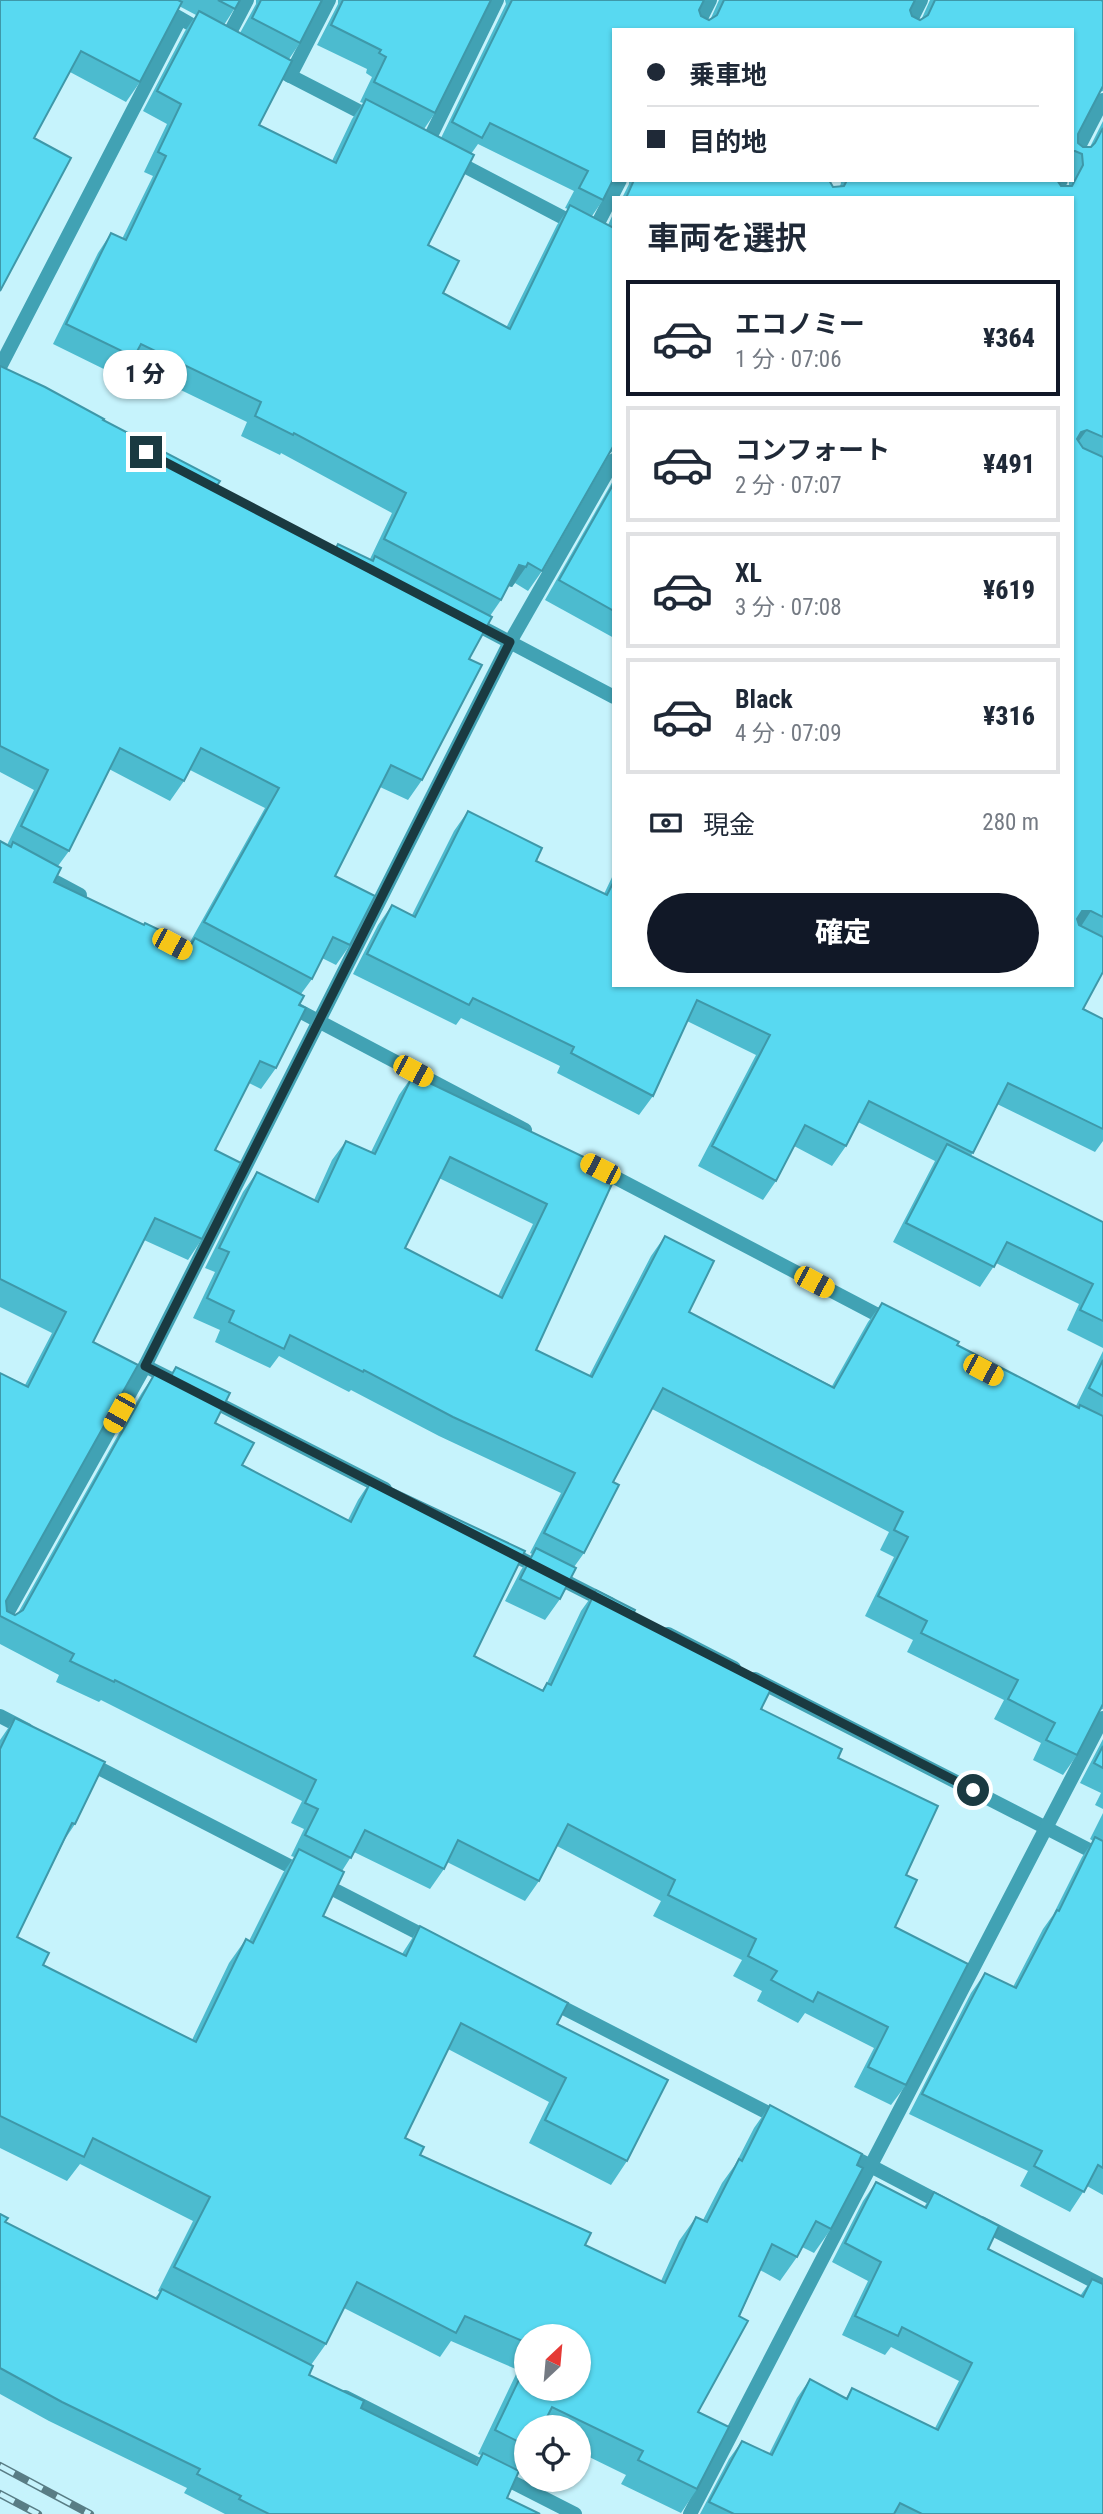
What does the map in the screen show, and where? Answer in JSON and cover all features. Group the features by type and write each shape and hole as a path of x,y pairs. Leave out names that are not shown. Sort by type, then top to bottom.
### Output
{"street":[{"path":"148,0 230,45 247,0"},
{"path":"290,76 330,0"},
{"path":"497,0 420,143 598,236 612,200"},
{"path":"696,28 710,0"},
{"path":"907,28 921,0"},
{"path":"0,368 180,19"},
{"path":"257,59 389,127"},
{"path":"1074,156 1103,100"},
{"path":"0,1626 145,1366 510,642 612,464"},
{"path":"462,617 612,696"},
{"path":"24,866 98,905"},
{"path":"270,996 537,1136"},
{"path":"586,1162 905,1329"},
{"path":"145,1366 404,1499"},
{"path":"491,1543 626,1612"},
{"path":"651,1625 1103,1857"},
{"path":"0,1716 34,1734"},
{"path":"690,2514 1103,1718"},
{"path":"68,1752 452,1950"},
{"path":"538,1994 797,2128"},
{"path":"834,2147 1103,2286"},
{"path":"330,2389 575,2514"}],"building":[{"path":"0,0 182,2 140,82 81,51 34,138 71,158 0,291"},
{"path":"218,0 240,0 235,9"},
{"path":"261,0 322,0 300,43 252,18"},
{"path":"343,0 491,0 435,113 374,82 386,57 379,53 381,50 331,25"},
{"path":"512,0 704,0 699,10 701,16 709,20 717,15 724,0 915,0 910,10 912,16 920,20 928,15 935,0 1102,0 1103,86 1078,134 1078,143 1083,147 1091,147 1103,128 1103,437 1087,430 1081,432 1077,439 1083,448 1103,457 1103,917 1091,911 1082,911 1077,919 1079,925 1103,937 1103,972 1083,1009 1103,1019 1103,1129 1008,1083 973,1153 869,1101 846,1146 805,1125 776,1181 712,1146 770,1035 697,1000 653,1096 571,1053 574,1047 473,998 469,1005 367,954 392,905 415,917 468,811 542,848 536,861 607,895 612,885 612,987 1074,987 1074,196 627,196 633,182 830,182 833,187 844,186 846,182 1058,182 1061,186 1072,186 1083,165 1082,154 1074,151 1074,28 612,28 612,182 603,200 579,188 588,171 490,123 482,138 452,122"},
{"path":"199,11 292,61 259,125 336,163 366,99 474,155 428,245 459,261 443,293 510,329 570,205 612,227 612,448 542,571 528,563 526,567 519,565 501,600 384,539 406,493 294,433 293,435 255,416 261,402 141,344 134,357 66,324 111,233 126,240 166,156 158,152 181,104 157,91"},
{"path":"0,366 45,387 220,481 216,487 335,550 338,544 373,561 375,556 492,617 469,659 482,665 422,780 391,765 335,876 375,896 350,945 333,937 312,979 204,922 279,788 201,748 184,781 120,748 69,851 21,826 48,770 0,746"},
{"path":"612,487 612,610 559,580"},
{"path":"0,841 11,847 13,842 61,868 54,882 191,945 195,938 304,996 299,1005 306,1008 276,1068 260,1061 215,1150 241,1163 202,1239 155,1218 93,1342 138,1365 6,1601 7,1611 15,1615 23,1610 155,1373 169,1380 176,1367 230,1393 215,1423 254,1443 242,1465 351,1522 372,1479 525,1551 474,1656 543,1691 547,1683 551,1685 596,1590 635,1610 633,1614 685,1640 683,1643 773,1685 761,1709 842,1749 838,1758 938,1806 906,1875 917,1880 895,1927 968,1964 906,2085 868,2067 888,2027 818,1992 813,2002 771,1980 777,1971 748,1956 756,1939 668,1895 675,1880 568,1824 539,1881 458,1840 444,1869 365,1830 351,1858 305,1835 318,1809 305,1803 316,1780 115,1680 114,1682 70,1661 74,1654 0,1616 0,1373 28,1387 66,1312 0,1279"},
{"path":"413,1075 617,1173 536,1350 592,1377 665,1236 714,1261 689,1312 834,1388 882,1303 1079,1408 1080,1405 1103,1416 1103,1704 1077,1755 1046,1740 1055,1723 1008,1699 1018,1680 921,1633 927,1621 878,1596 908,1537 894,1530 903,1512 663,1388 613,1482 619,1485 584,1553 544,1533 575,1473 453,1417 290,1335 284,1349 229,1322 234,1311 207,1298 229,1252 219,1248 257,1172 318,1202 346,1141 375,1154","holes":["450,1157 547,1204 502,1298 405,1248"]},
{"path":"947,1144 1103,1222 1103,1321 1080,1310 1093,1284 1007,1242 994,1267 906,1223"},
{"path":"1103,1360 1103,1396 1089,1388"},
{"path":"536,1548 576,1568 560,1599 520,1579"},
{"path":"15,1718 105,1762 17,1937 49,1953 43,1965 196,2042 246,1939 253,1943 299,1849 344,1872 323,1916 406,1956 420,1926 568,2003 557,2024 668,2080 627,2161 545,2120 566,2078 461,2023 405,2138 424,2147 420,2155 591,2233 585,2245 665,2283 696,2217 707,2222 770,2105 862,2154 857,2165 863,2168 831,2229 816,2221 797,2257 772,2244 739,2316 748,2321 698,2412 729,2427 697,2489 638,2460 643,2451 591,2426 591,2415 569,2415 552,2407 548,2415 514,2415 514,2440 495,2430 514,2390 514,2401 592,2401 592,2324 514,2324 514,2337 465,2316 456,2333 357,2282 326,2344 174,2267 210,2197 93,2138 84,2157 0,2116 0,1749"},
{"path":"1103,1746 1103,1768 1094,1763"},
{"path":"1095,1837 1103,1841 1103,2168 1098,2165 1084,2192 1034,2166 1042,2151 922,2094 985,1973 1016,1988 1057,1910 1059,1911"},
{"path":"876,2182 926,2208 934,2192 999,2226 988,2249 1083,2297 1092,2279 1103,2284 1103,2514 922,2514 900,2503 894,2514 734,2514 709,2502 742,2441 772,2455 810,2379 847,2399 852,2388 938,2430 972,2363 902,2327 898,2336 855,2316 881,2262 845,2243"},
{"path":"0,2214 8,2218 5,2222 157,2299 162,2289 313,2366 309,2375 364,2401 361,2408 477,2465 483,2453 514,2468 514,2482 507,2498 540,2514 269,2514 239,2499 241,2496 197,2474 200,2469 62,2402 0,2368"}],"railway":[{"path":"0,2466 90,2514"},
{"path":"0,2494 38,2514"}],"route":[{"path":"146,452 510,642 145,1366 973,1790"}]}
